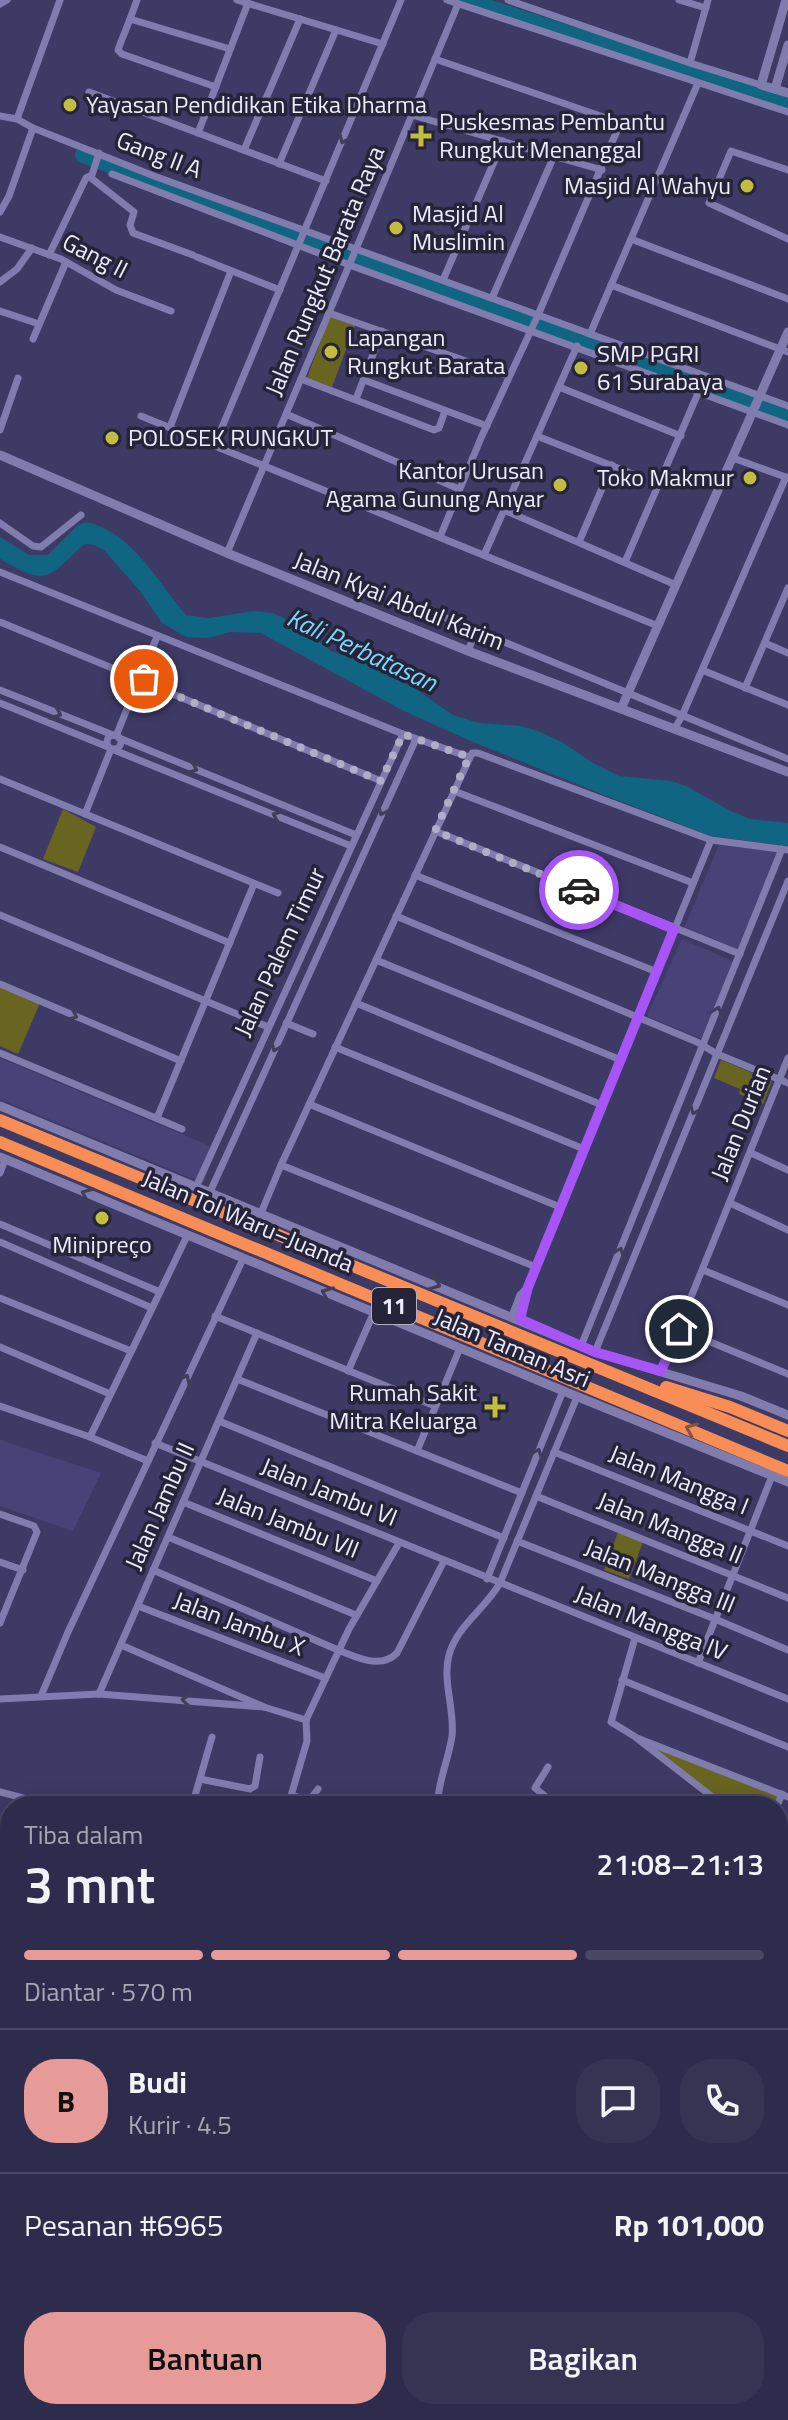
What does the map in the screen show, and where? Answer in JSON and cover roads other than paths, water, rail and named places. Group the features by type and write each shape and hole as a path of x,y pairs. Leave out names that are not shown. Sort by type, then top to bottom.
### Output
{"highway":[{"name":"Jalan Tol Waru–Juanda","path":"0,1120 788,1446"},
{"name":"Jalan Tol Waru–Juanda","path":"0,1142 788,1471"},
{"path":"52,1163 59,1156 61,1145"},
{"path":"67,1169 68,1157 74,1151"},
{"path":"598,1366 730,1407 788,1431"}],"main road":[{"path":"786,0 761,85 788,93"},
{"path":"775,89 788,45"},
{"path":"621,709 756,404 784,351 788,332"},
{"name":"Jalan Kyai Abdul Karim","path":"0,455 227,553 468,651 788,772"},
{"path":"0,1106 595,1352 741,1396 788,1415"},
{"name":"Jalan Taman Asri","path":"3,1159 788,1482"}],"street":[{"path":"0,4 7,0"},
{"path":"17,119 60,0"},
{"path":"137,0 119,47 120,52 216,87"},
{"path":"237,0 383,44"},
{"path":"215,444 401,0"},
{"path":"447,0 788,112"},
{"path":"511,0 761,85"},
{"path":"679,0 707,4 690,63"},
{"path":"198,133 248,3"},
{"name":"Jalan Rungkut Barata Raya","path":"227,553 458,4"},
{"path":"130,19 230,49"},
{"path":"244,150 300,19"},
{"path":"279,164 336,30"},
{"path":"435,59 615,121 619,126 440,537"},
{"path":"590,334 698,83"},
{"path":"89,92 326,181"},
{"path":"412,115 602,170"},
{"name":"Gang II A","path":"0,116 17,119 98,157 492,298 535,322"},
{"path":"0,212 9,196 33,128"},
{"path":"443,280 503,141"},
{"path":"788,170 731,151 709,203 788,239"},
{"path":"492,298 554,156"},
{"path":"49,255 98,157"},
{"path":"112,174 350,263 535,322 590,334 756,404 788,425"},
{"path":"90,176 134,212 130,225 133,233 280,290"},
{"name":"Gang II","path":"0,237 66,262 116,290 171,311"},
{"path":"631,239 788,299"},
{"path":"0,282 17,269 32,248"},
{"path":"33,339 66,262"},
{"path":"170,427 231,271"},
{"path":"611,285 784,351"},
{"path":"0,311 39,324"},
{"path":"329,313 509,376"},
{"path":"535,322 577,346 699,391 756,404 788,406"},
{"path":"356,399 382,331"},
{"path":"484,555 577,346"},
{"path":"0,430 18,378"},
{"path":"301,379 434,430 439,428 445,411"},
{"path":"364,380 487,426"},
{"path":"559,387 681,436"},
{"path":"625,562 699,391"},
{"path":"286,414 459,489"},
{"path":"141,416 658,626"},
{"path":"537,436 635,475"},
{"path":"675,728 787,478 733,458"},
{"path":"579,542 612,465"},
{"path":"504,510 676,585"},
{"path":"0,523 33,546 41,547 81,515"},
{"path":"0,572 157,637 469,757"},
{"path":"745,688 786,600 788,588"},
{"path":"446,618 788,759"},
{"path":"0,622 381,781"},
{"path":"468,651 476,631"},
{"path":"111,748 120,745 116,737 157,637"},
{"path":"765,643 788,653"},
{"path":"702,670 788,705"},
{"path":"0,690 356,835"},
{"path":"0,703 351,846"},
{"name":"Jalan Palem Timur","path":"196,1187 403,734"},
{"path":"85,814 111,748 107,740 116,737"},
{"name":"Jalan Palem Timur","path":"210,1192 416,739"},
{"path":"261,1213 335,1047 474,752 711,840 785,850 581,1346"},
{"path":"0,779 278,893"},
{"path":"454,791 693,883"},
{"path":"435,831 740,954"},
{"path":"516,1318 520,1295 528,1287 711,840"},
{"path":"0,847 230,943"},
{"path":"415,875 657,972"},
{"path":"595,1352 717,1054 784,900 788,881"},
{"path":"157,1118 254,884"},
{"path":"766,891 784,900"},
{"path":"0,915 268,1027"},
{"path":"396,916 784,1082"},
{"path":"308,937 321,945"},
{"path":"376,960 621,1060"},
{"path":"0,984 181,1061"},
{"path":"356,1003 602,1105"},
{"path":"286,1023 313,1034"},
{"path":"335,1047 584,1149"},
{"path":"0,1053 182,1129"},
{"name":"Jalan Durian","path":"661,1371 751,1153 784,1082 788,1058"},
{"path":"309,1104 560,1207"},
{"path":"751,1153 788,1170"},
{"path":"0,1173 3,1159"},
{"path":"281,1165 536,1267"},
{"name":"Jalan Durian","path":"730,1203 788,1230"},
{"path":"0,1224 160,1292"},
{"path":"90,1437 187,1236"},
{"path":"0,1242 152,1308"},
{"path":"41,1696 155,1443 243,1259"},
{"path":"703,1270 788,1305"},
{"path":"0,1298 131,1351"},
{"path":"348,1371 374,1312"},
{"path":"215,1316 435,1406"},
{"path":"679,1329 788,1374"},
{"name":"Jalan Jambu II","path":"99,1694 257,1333"},
{"path":"0,1347 110,1394"},
{"path":"417,1451 460,1348"},
{"path":"237,1379 522,1493"},
{"path":"487,1579 563,1391"},
{"path":"438,1796 452,1737 447,1671 449,1654 459,1634 500,1583 577,1397"},
{"path":"0,1406 148,1461"},
{"path":"219,1421 504,1538"},
{"name":"Jalan Jambu VI","path":"155,1443 487,1579"},
{"name":"Jalan Mangga I","path":"554,1452 788,1546"},
{"path":"698,1663 772,1476"},
{"name":"Jalan Mangga II","path":"536,1496 788,1598"},
{"name":"Jalan Jambu VII","path":"183,1502 377,1581"},
{"path":"0,1514 36,1527 37,1532 0,1623"},
{"path":"168,1537 356,1615"},
{"name":"Jalan Mangga III","path":"517,1541 788,1650"},
{"path":"295,1796 292,1795 307,1741 306,1720 356,1615 399,1543"},
{"path":"153,1570 338,1650 368,1661 381,1662 397,1653 444,1561"},
{"path":"0,1562 23,1570"},
{"name":"Jalan Mangga IV","path":"487,1579 788,1699"},
{"name":"Jalan Jambu X","path":"138,1606 325,1678"},
{"path":"635,1638 611,1722 634,1736 711,1796"},
{"path":"121,1645 264,1707 306,1720"},
{"path":"622,1680 788,1747"},
{"path":"5,1698 99,1694 264,1707"},
{"path":"634,1736 785,1795"},
{"path":"195,1796 212,1737"},
{"path":"200,1779 250,1789 255,1786 260,1757"},
{"path":"545,1796 535,1788 548,1767"},
{"path":"313,1796 318,1789"}],"water":[{"name":"Kali Perbatasan","path":"86,522 103,528 131,547 186,615 209,618 253,611 273,613 300,626 331,651 374,665 413,687 453,715 479,723 521,726 538,731 619,776 671,781 750,819 788,823 788,846 711,836 599,793 404,711 261,633 230,632 209,638 186,637 162,623 140,591 104,550 94,545 82,546 60,566 44,575 27,573 0,559 0,537 29,555 48,555 78,525"}],"waterway":[{"path":"466,0 788,105"},
{"path":"83,155 788,416"}],"place":[{"name":"Yayasan Pendidikan Etika Dharma","path":"70,105"},
{"name":"Puskesmas Pembantu Rungkut Menanggal","path":"421,136"},
{"name":"Masjid Al Wahyu","path":"747,186"},
{"name":"Masjid Al Muslimin","path":"396,228"},
{"name":"Lapangan Rungkut Barata","path":"331,352"},
{"name":"SMP PGRI 61 Surabaya","path":"581,368"},
{"name":"POLOSEK RUNGKUT","path":"112,438"},
{"name":"Toko Makmur","path":"750,478"},
{"name":"Kantor Urusan Agama Gunung Anyar","path":"560,485"},
{"name":"Minipreço","path":"102,1218"},
{"name":"Rumah Sakit Mitra Keluarga","path":"495,1407"}]}
